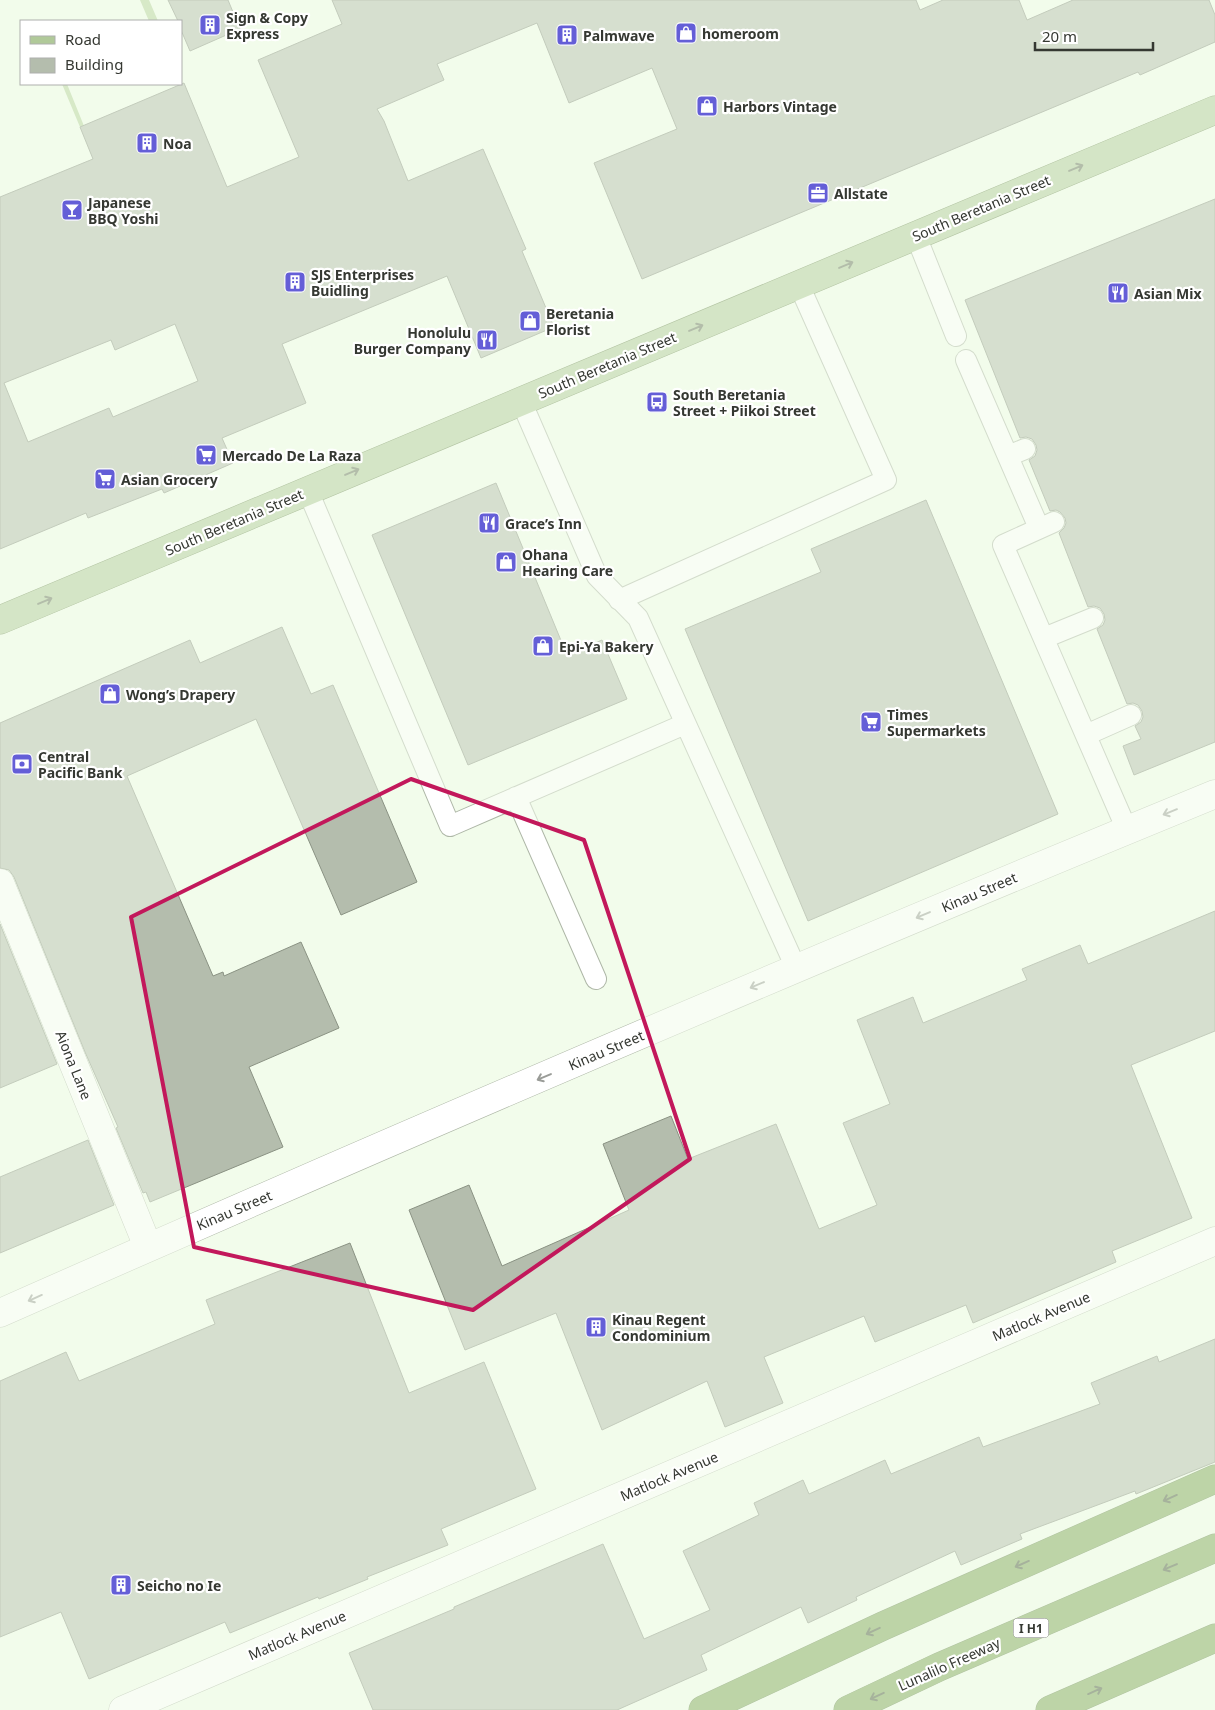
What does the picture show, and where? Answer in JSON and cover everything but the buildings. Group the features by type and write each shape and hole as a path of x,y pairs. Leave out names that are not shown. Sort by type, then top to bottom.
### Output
{"highway":[{"path":"703,1710 883,1626 1215,1479"},
{"name":"Lunalilo Freeway","path":"848,1710 939,1668 1215,1548"},
{"path":"1050,1710 1215,1638"}],"main road":[{"name":"South Beretania Street","path":"0,620 1215,110"}],"street":[{"name":"Kinau Street","path":"0,1313 148,1247 796,968 1215,794"},
{"name":"Aiona Lane","path":"0,883 148,1247"},
{"name":"Matlock Avenue","path":"123,1710 1215,1241"}],"lane":[{"path":"916,236 956,336"},
{"path":"619,600 886,480 799,285"},
{"path":"966,360 1016,453 1047,525 1003,545 1127,830"},
{"path":"522,401 597,576 638,618 796,968"},
{"path":"308,492 450,826 685,724"},
{"path":"1044,638 1092,618"},
{"path":"1086,735 1131,715"},
{"path":"516,797 596,979"}],"highlighted area":[{"path":"411,779 584,840 690,1159 473,1310 194,1247 131,917"}],"green space":[{"path":"140,0 149,0 158,20 149,20"},
{"path":"62,85 67,85 84,126 80,127"}],"place":[{"name":"Sign & Copy Express","path":"210,25"},
{"name":"homeroom","path":"686,33"},
{"name":"Palmwave","path":"567,35"},
{"name":"Harbors Vintage","path":"707,106"},
{"name":"Noa","path":"147,143"},
{"name":"Allstate","path":"818,193"},
{"name":"Japanese BBQ Yoshi","path":"72,210"},
{"name":"SJS Enterprises Buidling","path":"295,282"},
{"name":"Asian Mix","path":"1118,293"},
{"name":"Beretania Florist","path":"530,321"},
{"name":"Honolulu Burger Company","path":"487,340"},
{"name":"South Beretania Street + Piikoi Street","path":"657,402"},
{"name":"Mercado De La Raza","path":"206,455"},
{"name":"Asian Grocery","path":"105,479"},
{"name":"Grace’s Inn","path":"489,523"},
{"name":"Ohana Hearing Care","path":"506,562"},
{"name":"Epi-Ya Bakery","path":"543,646"},
{"name":"Wong’s Drapery","path":"110,694"},
{"name":"Times Supermarkets","path":"871,722"},
{"name":"Central Pacific Bank","path":"22,764"},
{"name":"Kinau Regent Condominium","path":"596,1327"},
{"name":"Seicho no Ie","path":"121,1585"}]}
